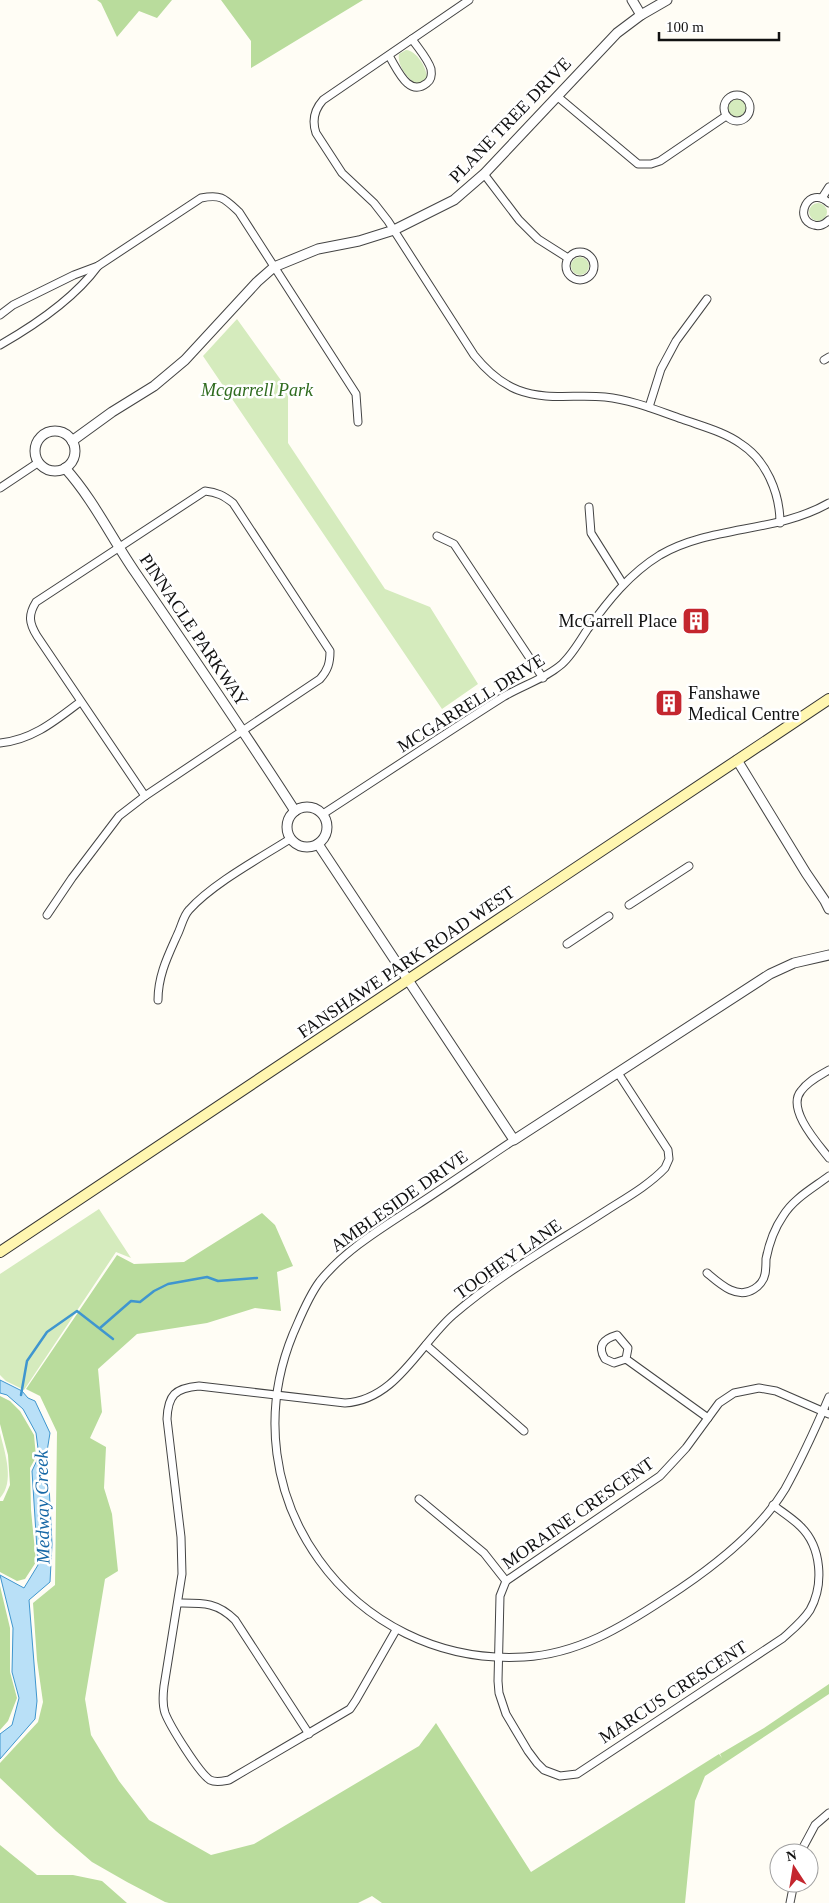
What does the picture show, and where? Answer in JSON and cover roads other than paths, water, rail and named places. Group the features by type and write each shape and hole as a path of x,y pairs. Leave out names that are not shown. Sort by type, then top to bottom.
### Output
{"main road":[{"name":"FANSHAWE PARK ROAD WEST","path":"0,1252 829,699"}],"street":[{"path":"469,0 323,100 316,109 313,121 316,134 342,174 374,203 394,230 474,355 499,380 517,390 538,396 553,398 604,397 649,407 740,442 762,463 770,479 775,491 780,523"},
{"path":"632,0 641,15"},
{"name":"PLANE TREE DRIVE","path":"72,441 112,412 154,386 185,360 257,282 274,267 318,249 359,241 394,230 454,200 484,174 617,33 641,15 667,0"},
{"path":"389,56 407,84 413,88 423,86 432,75 430,67 412,39"},
{"path":"558,96 638,164 651,164 660,161 726,116"},
{"path":"484,174 520,220 538,239 568,258"},
{"path":"822,198 829,187"},
{"path":"0,314 13,305 74,275 98,266 201,198 213,196 224,198 239,212 356,394 358,422"},
{"path":"829,203 822,198 813,198 806,204 804,213 805,218 816,226 825,224 829,220"},
{"path":"580,252 589,255 594,263 591,276 578,280 570,276 566,267 568,258 580,252"},
{"path":"0,345 51,311 87,281 98,266"},
{"path":"649,407 661,369 676,341 707,299"},
{"path":"50,432 63,433 72,441 75,453 70,464 65,468 59,470 48,469 39,462 35,450 45,434 50,432"},
{"path":"0,488 39,462"},
{"name":"PINNACLE PARKWAY","path":"65,468 80,486 119,548 243,730 295,811"},
{"path":"47,915 72,878 119,816 145,796 320,679 327,671 330,651 233,503 223,495 214,492 205,491 36,602 31,609 29,619 32,628 145,796"},
{"name":"MCGARRELL DRIVE","path":"323,814 506,696 543,678 564,663 605,605 623,584 662,554 681,545 712,536 780,523 819,509 829,503"},
{"path":"589,507 591,533 623,584"},
{"path":"437,536 454,544 543,678"},
{"path":"0,743 28,738 80,702"},
{"path":"737,760 806,873 826,901 829,909"},
{"path":"309,807 323,814 327,825 327,832 322,841 309,848 302,847 290,839 287,823 295,811 309,807"},
{"path":"158,1000 158,985 166,957 188,911 226,880 290,839"},
{"path":"318,844 514,1140"},
{"path":"629,905 689,866"},
{"path":"567,944 609,916"},
{"name":"AMBLESIDE DRIVE","path":"829,955 794,963 770,974 374,1233 330,1271 320,1281 304,1307 286,1351 276,1394 274,1439 280,1477 291,1513 308,1546 329,1575 360,1603 396,1630 445,1649 474,1655 525,1657 556,1653 594,1641 634,1619 695,1579 747,1535 784,1490 826,1412 829,1397"},
{"path":"829,1070 807,1084 799,1092 797,1102 803,1122 829,1158"},
{"name":"TOOHEY LANE","path":"396,1630 350,1709 229,1780 219,1782 211,1780 202,1773 172,1726 165,1712 163,1701 182,1574 167,1418 170,1399 180,1390 199,1386 345,1404 374,1397 391,1384 453,1315 489,1286 616,1204 665,1168 669,1159 668,1150 618,1073"},
{"path":"707,1273 722,1286 739,1293 749,1292 756,1288 765,1274 769,1246 782,1218 798,1200 829,1176"},
{"path":"426,1345 524,1431"},
{"path":"626,1359 708,1418"},
{"name":"MORAINE CRESCENT","path":"498,1657 500,1596 506,1581 660,1476 686,1448 719,1403 727,1397 747,1389 759,1388 776,1391 826,1412"},
{"path":"418,1499 484,1553 506,1581"},
{"name":"MARCUS CRESCENT","path":"498,1657 498,1682 502,1704 528,1751 544,1770 560,1776 577,1774 783,1638 799,1624 810,1610 816,1595 819,1575 817,1558 809,1538 801,1527 772,1505"},
{"path":"178,1603 210,1604 227,1612 235,1620 309,1734"},
{"path":"805,1843 815,1825 829,1813"}],"water":[{"name":"Medway Creek","path":"0,1380 22,1391 28,1398 35,1401 50,1433 44,1470 49,1485 52,1544 50,1582 29,1600 37,1701 35,1719 0,1759 0,1734 12,1725 19,1698 12,1672 13,1628 0,1575 24,1588 38,1565 32,1471 39,1456 36,1433 23,1409 7,1395 0,1393"}],"waterway":[{"path":"100,1328 131,1301 140,1302 154,1291 168,1284 207,1277 218,1281 257,1278"},
{"path":"21,1395 27,1361 47,1332 77,1311 113,1339"}],"place":[{"name":"McGarrell Place","path":"696,621"},
{"name":"Fanshawe Medical Centre","path":"669,703"}],"park label":[{"name":"Mcgarrell Park","path":"257,390"}]}
